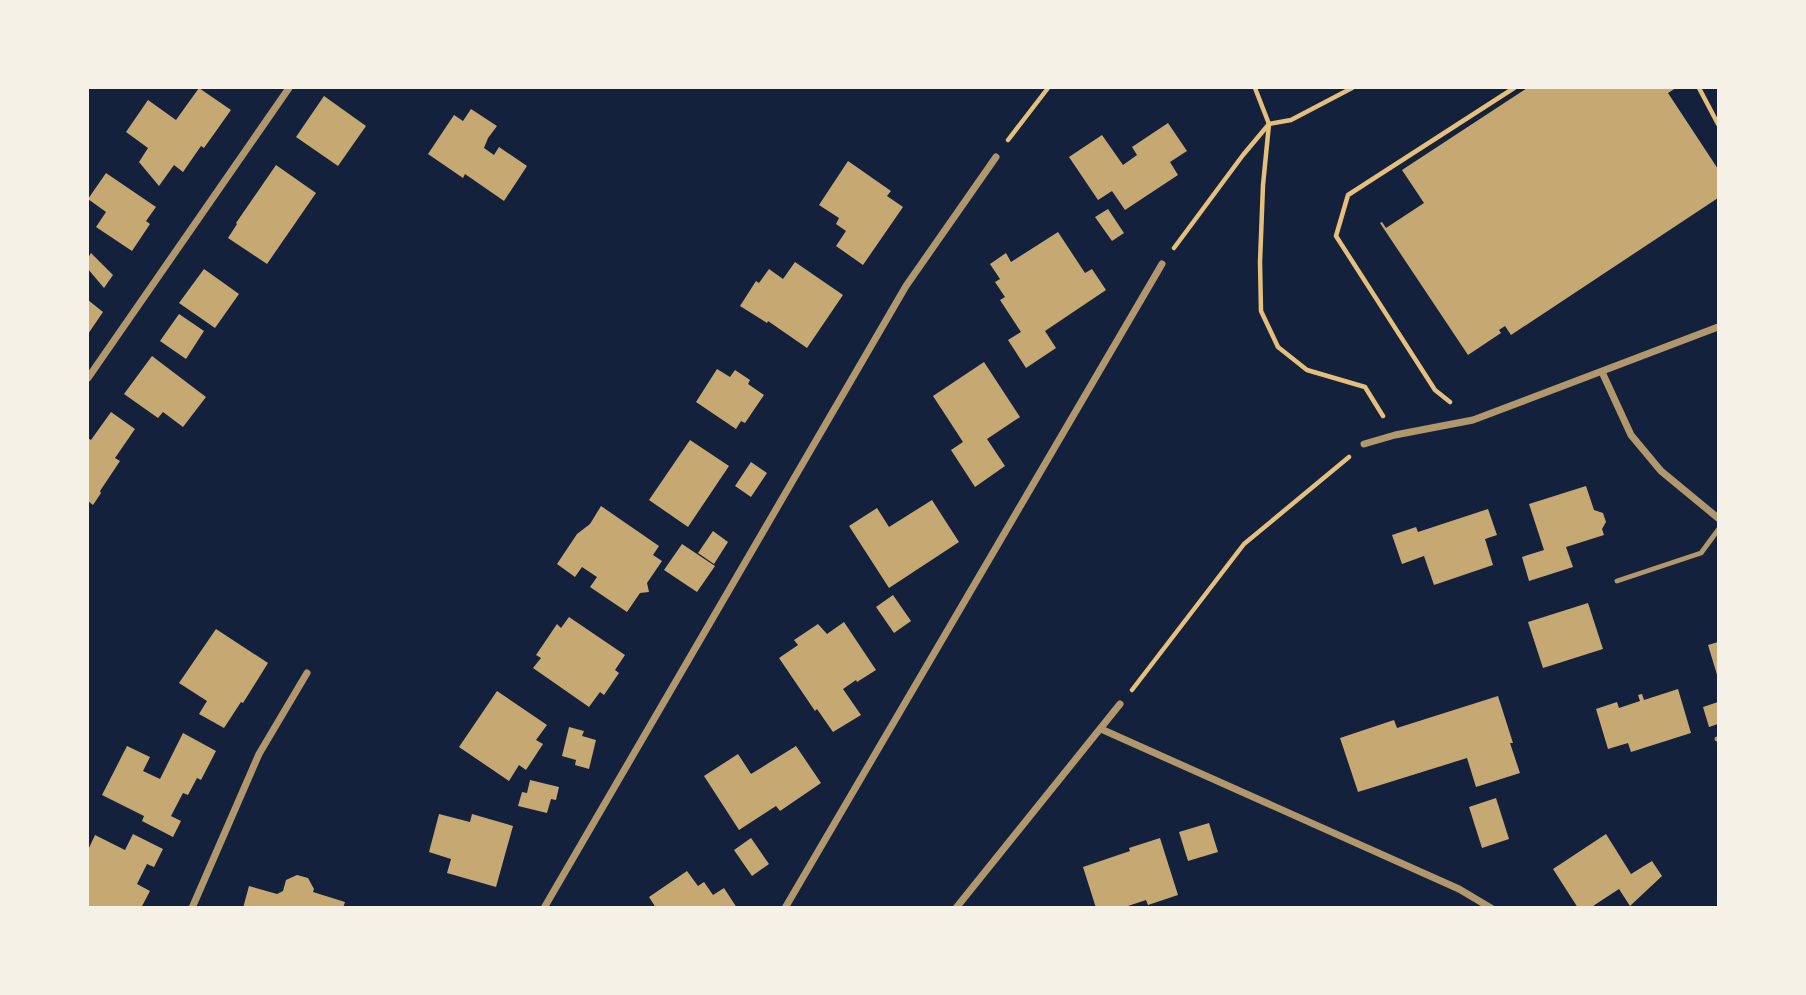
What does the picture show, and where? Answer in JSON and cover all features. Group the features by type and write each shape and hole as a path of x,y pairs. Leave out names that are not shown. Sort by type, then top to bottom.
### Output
{"street":[{"path":"88,378 289,88"},
{"path":"544,908 906,286 996,157"},
{"path":"785,908 1162,264"},
{"path":"1364,444 1395,435 1473,421 1718,327"},
{"path":"1602,372 1630,435 1661,471 1718,518"},
{"path":"192,908 259,754 307,673"},
{"path":"956,908 1120,704"},
{"path":"1101,729 1460,889 1488,907"}],"lane":[{"path":"1617,581 1701,553 1718,530"}],"path":[{"path":"996,157 1048,88"},
{"path":"1255,88 1269,124 1263,186 1261,312 1278,347 1307,370 1365,387 1395,435"},
{"path":"1162,264 1269,124 1291,120 1352,88"},
{"path":"1473,421 1434,390 1336,236 1348,195 1514,88"},
{"path":"1699,88 1718,124"},
{"path":"1120,704 1244,544 1364,444"}],"building":[{"path":"199,88 231,110 183,172 174,165 159,186 139,162 148,148 126,132 148,100 176,120"},
{"path":"1527,88 1676,88 1668,93 1718,169 1718,198 1511,335 1505,326 1499,330 1501,333 1468,355 1380,223 1386,228 1424,203 1402,170"},
{"path":"324,96 366,126 338,166 296,137"},
{"path":"471,109 497,126 484,148 494,155 499,147 527,166 504,201 465,174 463,178 428,154 454,115 463,121"},
{"path":"1168,123 1187,151 1170,162 1178,175 1125,210 1112,191 1098,200 1069,157 1102,135 1123,165 1137,155 1132,147"},
{"path":"848,161 891,191 887,196 903,207 863,265 836,246 846,231 836,224 839,218 819,205"},
{"path":"276,165 316,193 267,264 228,238"},
{"path":"106,173 156,207 146,221 150,224 132,251 96,227 106,212 88,199"},
{"path":"1108,209 1124,233 1112,241 1095,217"},
{"path":"1058,232 1085,273 1092,269 1106,290 1045,331 1056,348 1026,368 1008,340 1021,332 1000,300 1005,297 995,282 1000,279 990,264 1006,253 1011,262"},
{"path":"91,253 113,275 104,288 88,269"},
{"path":"795,262 843,295 807,348 768,321 767,323 740,306 756,281 759,283 769,269 783,279"},
{"path":"204,269 239,294 215,328 179,303"},
{"path":"88,300 103,312 88,334"},
{"path":"179,314 204,331 186,359 160,341"},
{"path":"152,356 206,397 183,427 163,412 158,418 124,394"},
{"path":"984,362 1020,417 987,439 1005,466 975,487 951,450 963,442 933,396"},
{"path":"717,369 730,377 735,370 750,380 748,384 764,395 745,423 741,421 736,429 696,402"},
{"path":"111,412 135,429 115,458 120,461 93,505 88,501 88,438 91,440"},
{"path":"690,440 729,466 688,527 649,500"},
{"path":"751,462 767,473 751,497 735,486"},
{"path":"1586,486 1594,510 1603,513 1606,522 1602,529 1604,535 1566,547 1573,567 1529,581 1522,557 1544,550 1529,504"},
{"path":"932,500 959,542 889,588 849,526 877,508 889,527"},
{"path":"601,506 659,546 653,555 662,561 647,583 649,592 640,593 627,612 590,587 597,577 582,567 575,577 557,564 577,534 590,524"},
{"path":"1488,509 1497,535 1485,539 1493,565 1434,585 1424,556 1402,564 1392,535 1416,527 1418,532"},
{"path":"713,531 728,542 714,564 698,553"},
{"path":"682,544 715,566 697,592 664,570"},
{"path":"893,595 911,621 894,633 876,607"},
{"path":"1588,603 1603,649 1543,668 1528,622"},
{"path":"569,617 625,655 615,670 619,673 604,695 600,692 589,707 533,668 541,658 536,655 557,624 561,628"},
{"path":"844,622 876,670 843,689 861,715 833,732 817,709 815,711 779,658 798,645 794,640 818,624 827,634"},
{"path":"216,629 268,663 224,728 199,714 207,701 179,683"},
{"path":"1718,642 1718,678 1708,645"},
{"path":"1678,689 1691,733 1631,752 1628,743 1608,749 1596,709 1617,702 1619,708 1640,701 1638,695 1642,694 1644,700"},
{"path":"497,691 547,725 536,740 543,744 526,770 519,765 509,781 459,747"},
{"path":"1498,696 1520,773 1476,787 1467,758 1358,792 1340,738 1394,720 1397,728"},
{"path":"1718,702 1718,724 1709,727 1703,707"},
{"path":"569,727 584,731 582,736 596,740 589,769 575,765 576,760 562,756"},
{"path":"183,733 216,751 201,780 197,778 188,795 183,793 171,816 181,821 173,837 142,821 144,816 102,795 127,746 150,757 143,771 160,779"},
{"path":"796,746 821,783 780,811 776,806 739,830 704,776 738,754 751,774"},
{"path":"530,780 559,787 556,800 551,799 547,813 518,806 522,792 527,793"},
{"path":"1496,798 1509,839 1482,848 1469,807"},
{"path":"439,814 470,822 472,814 513,826 496,887 447,873 451,859 429,852"},
{"path":"1209,823 1218,852 1188,861 1179,832"},
{"path":"133,834 163,849 154,867 147,864 137,884 150,891 141,908 88,908 88,850 95,835 125,850"},
{"path":"1606,834 1631,874 1652,861 1662,876 1630,906 1619,889 1590,908 1578,908 1553,869"},
{"path":"751,838 769,864 752,876 734,850"},
{"path":"1160,838 1178,895 1148,905 1146,900 1122,908 1096,908 1083,867"},
{"path":"687,871 698,886 704,882 713,895 724,888 737,908 656,908 649,897"},
{"path":"297,875 308,878 313,892 345,902 343,908 243,908 249,886 277,894 283,891 286,880"}]}
